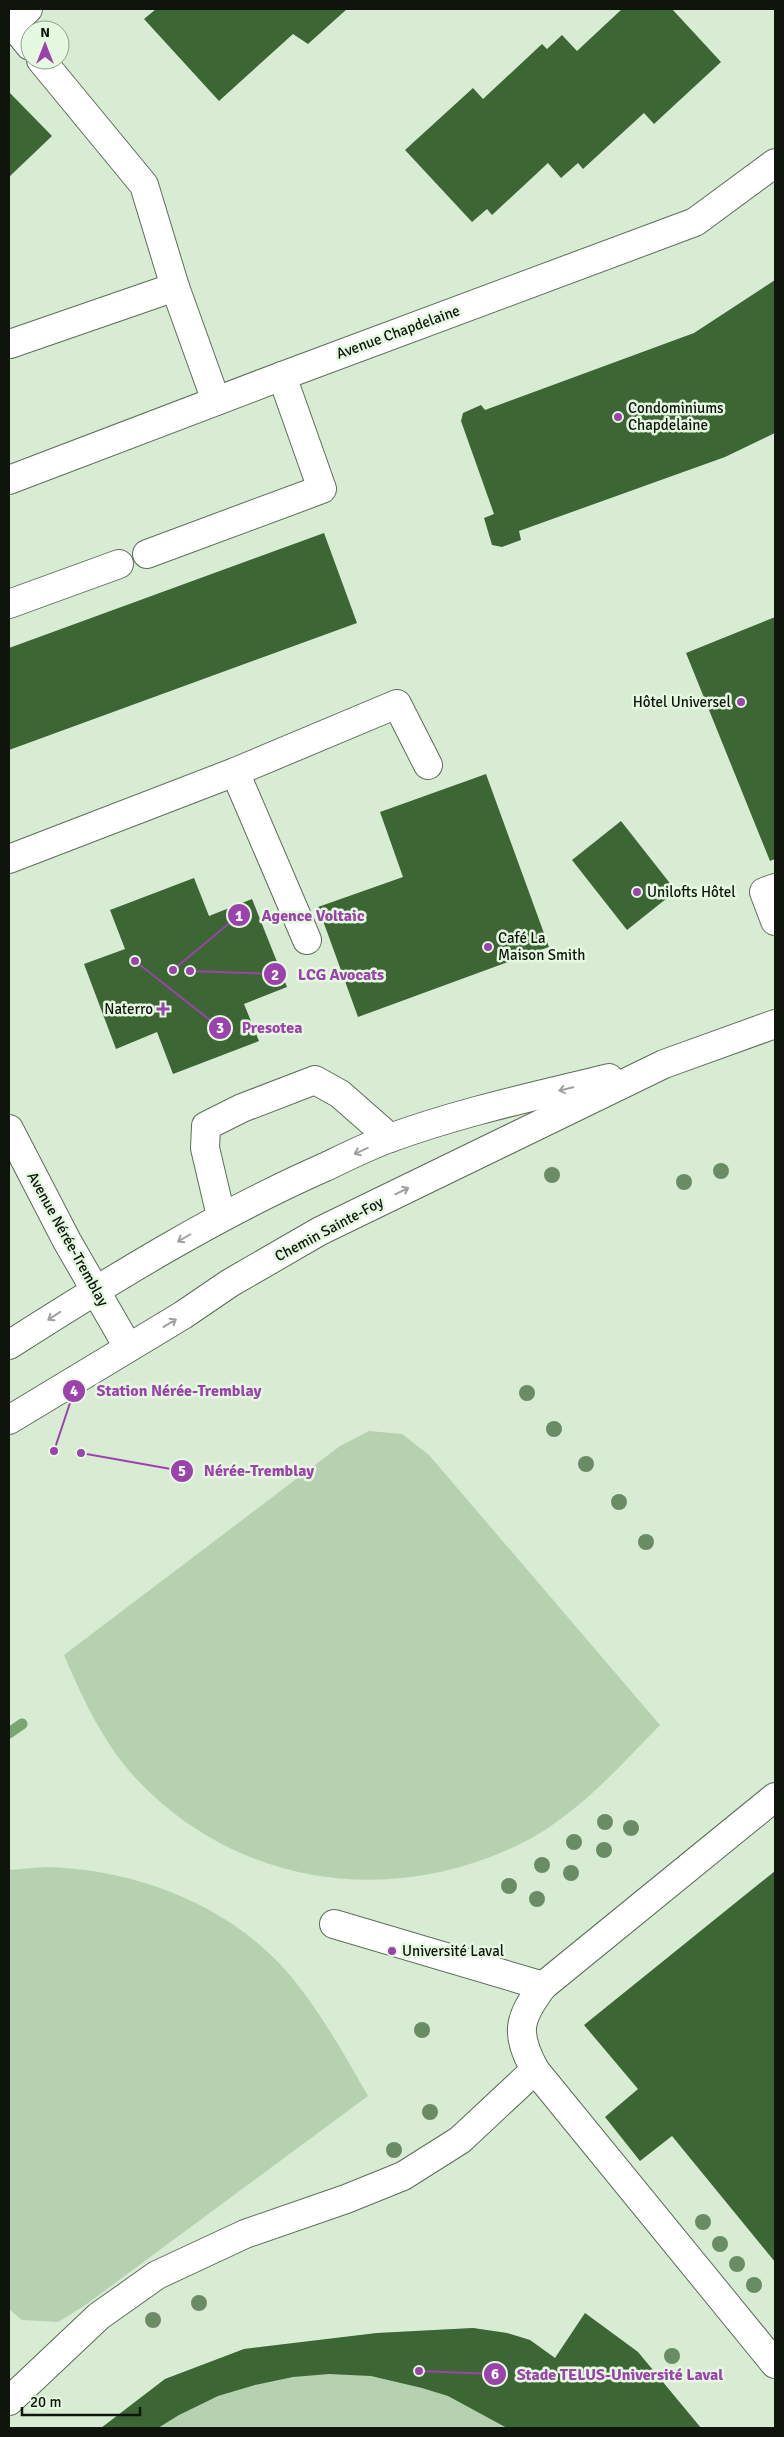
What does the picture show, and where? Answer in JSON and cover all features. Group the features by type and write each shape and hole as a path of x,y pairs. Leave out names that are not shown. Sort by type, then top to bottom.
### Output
{"main road":[{"path":"20,34 12,24 28,9"},
{"path":"49,70 144,185 175,287 216,400"},
{"name":"Avenue Chapdelaine","path":"9,480 216,400 695,222 775,162"},
{"path":"10,344 175,287"},
{"path":"147,554 322,489 282,376"},
{"path":"9,604 119,564"},
{"path":"9,859 235,772 397,704 428,765"},
{"path":"235,772 307,940"},
{"path":"775,888 764,892 775,921"},
{"name":"Chemin Sainte-Foy","path":"9,1345 95,1290 221,1216 265,1194 390,1138 504,1104 664,1064 775,1024"},
{"name":"Chemin Sainte-Foy","path":"9,1420 230,1283 320,1231 664,1064"},
{"path":"221,1216 205,1148 206,1126 242,1108 315,1080 340,1094 390,1138"},
{"name":"Avenue Nérée-Tremblay","path":"9,1129 95,1290 128,1347"},
{"path":"775,1797 543,1986 528,2005 522,2021 522,2037 527,2054 535,2070 775,2364"},
{"path":"334,1924 543,1986"},
{"path":"9,2401 99,2316 156,2274 245,2234 346,2199 404,2176 460,2140 535,2070"}],"green space":[{"path":"369,1431 402,1434 429,1455 660,1725 596,1790 542,1832 522,1843 471,1864 419,1876 367,1880 315,1875 264,1862 216,1841 171,1811 131,1773 110,1746 85,1702 64,1655 340,1446"},
{"path":"45,1867 79,1869 146,1883 178,1895 209,1910 238,1928 265,1949 300,1988 331,2033 368,2096 84,2306 58,2322 22,2320 9,2309 9,1870"},
{"path":"585,2313 638,2352 701,2428 101,2428 165,2379 244,2349 377,2333 473,2328 507,2333 530,2340 555,2358"}],"building":[{"path":"156,9 347,9 308,44 293,34 219,101 144,19"},
{"path":"622,9 672,9 721,62 654,124 644,113 583,169 578,163 561,178 548,163 492,215 487,209 472,222 405,150 473,88 483,99 542,44 547,49 562,35 577,51"},
{"path":"9,92 52,136 9,177"},
{"name":"Condominiums Chapdelaine","path":"775,280 775,433 725,457 519,531 521,540 502,547 492,545 484,518 494,514 461,421 463,413 481,405 485,410 694,333"},
{"path":"324,533 357,623 9,750 9,648"},
{"name":"Hôtel Universel","path":"775,617 775,859 770,861 686,653"},
{"path":"486,774 549,947 358,1017 318,907 403,877 380,812"},
{"path":"621,821 676,891 627,930 572,860"},
{"path":"194,878 209,916 252,899 287,987 244,1004 259,1041 173,1074 157,1032 116,1049 84,964 125,949 110,910"},
{"path":"775,1871 775,2262 672,2136 640,2161 605,2117 638,2089 584,2025"},
{"path":"585,2313 638,2352 701,2428 507,2428 448,2396 422,2388 371,2376 329,2374 293,2377 255,2385 218,2396 179,2415 158,2428 101,2428 165,2379 244,2349 377,2333 473,2328 507,2333 530,2340 555,2358"}],"waterway":[{"path":"9,1733 22,1724"}],"place":[{"name":"Condominiums Chapdelaine","path":"618,417"},
{"name":"Hôtel Universel","path":"741,702"},
{"name":"Unilofts Hôtel","path":"637,892"},
{"name":"Café La Maison Smith","path":"488,947"},
{"name":"Presotea","path":"135,961"},
{"name":"Agence Voltaic","path":"173,970"},
{"name":"LCG Avocats","path":"190,971"},
{"name":"Naterro","path":"163,1009"},
{"name":"Station Nérée-Tremblay","path":"54,1451"},
{"name":"Nérée-Tremblay","path":"81,1453"},
{"name":"Université Laval","path":"392,1951"},
{"name":"Stade TELUS-Université Laval","path":"419,2371"}]}
